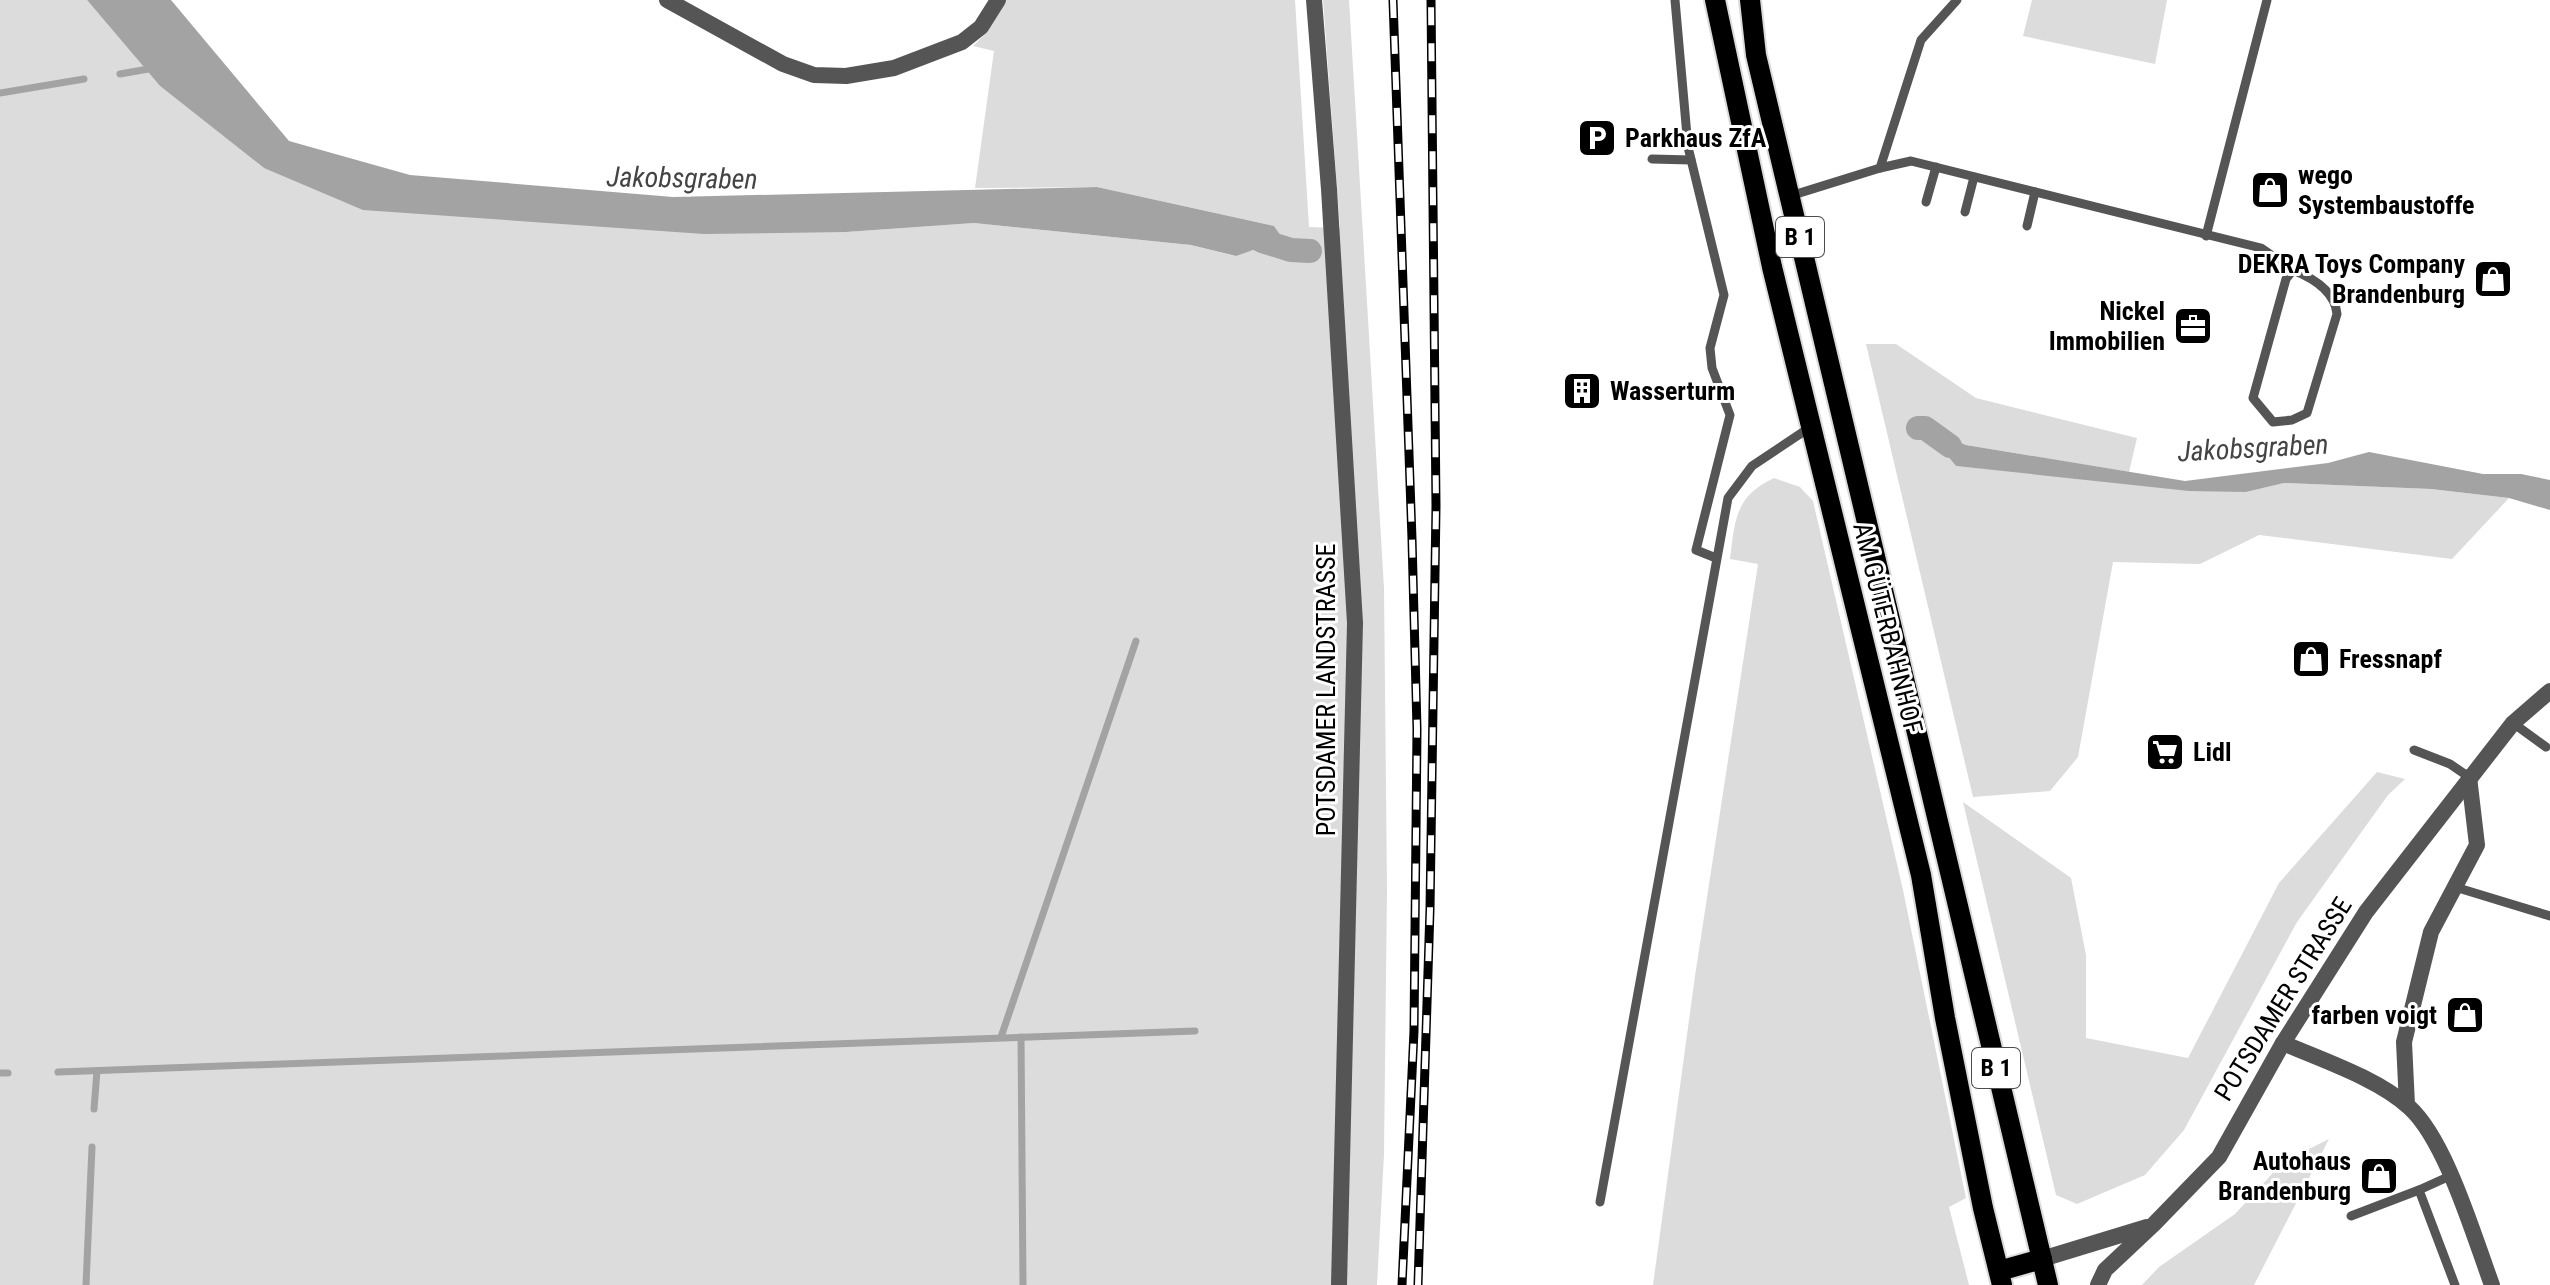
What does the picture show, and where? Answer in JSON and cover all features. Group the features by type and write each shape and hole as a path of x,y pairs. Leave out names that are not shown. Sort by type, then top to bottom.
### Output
{"main road":[{"name":"AM GÜTERBAHNHOF","path":"1750,0 1756,55 2042,1259"},
{"name":"AM GÜTERBAHNHOF","path":"1716,4 1772,267 1921,875 1948,1032 1983,1208 2001,1278"},
{"path":"1812,426 1843,419"},
{"path":"2001,1278 2042,1259"},
{"name":"B 1","path":"2042,1259 2048,1285"}],"street":[{"path":"667,0 783,64 814,75 846,76 894,68 962,42 981,27 998,0"},
{"name":"POTSDAMER LANDSTRASSE","path":"1314,0 1329,189 1355,623 1339,1285"},
{"name":"POTSDAMER STRASSE","path":"2042,1259 2154,1224 2219,1157 2283,1043 2366,912 2513,723 2550,691"},
{"path":"2407,1105 2404,1042 2431,932 2477,845 2469,777"},
{"path":"2283,1043 2375,1085 2419,1116 2433,1137 2450,1176 2492,1285"},
{"path":"2098,1285 2105,1270 2154,1224"}],"lane":[{"path":"1675,0 1691,160 1724,295 1710,348 1712,368 1730,415 1696,550 1716,558"},
{"path":"1880,168 1921,40 1957,0"},
{"path":"2206,236 2267,0"},
{"path":"1652,159 1691,160"},
{"path":"1790,196 1911,161 2261,248 2326,289 2336,302 2337,314 2307,413 2292,420 2273,422 2253,398 2286,279 2293,270"},
{"path":"1926,202 1936,167"},
{"path":"1965,212 1974,177"},
{"path":"2027,226 2035,192"},
{"path":"1600,1202 1728,498 1752,466 1812,426"},
{"path":"2513,723 2546,747"},
{"path":"2414,750 2450,764 2469,777"},
{"path":"2455,887 2550,916"},
{"path":"2351,1216 2450,1176"},
{"path":"2419,1190 2455,1285"}],"shaded area":[{"path":"0,0 87,0 160,86 264,168 846,232 974,223 1191,245 1235,256 1252,250 1282,258 1291,250 1274,226 1097,187 975,188 994,51 973,46 987,32 1006,0 1295,0 1309,227 1340,228 1323,0 1349,0 1384,588 1387,888 1384,1154 1377,1285 0,1285"},
{"path":"87,0 171,0 289,141 410,175 673,197 1097,187 1274,226 1291,250 1282,258 1253,250 1236,256 1191,245 974,223 846,232 704,234 363,210 264,168 160,86"},
{"path":"2032,0 2167,0 2155,64 2023,36"},
{"path":"1866,344 1896,344 1976,398 2137,438 2129,472 1966,445 1927,429 1956,466 2246,492 2284,483 2431,489 2509,498 2452,559 2259,535 2200,564 2113,562 2078,757 2050,791 1973,797"},
{"path":"1925,428 1966,445 2185,481 2328,463 2369,452 2483,474 2521,474 2550,480 2550,510 2509,498 2431,489 2284,483 2246,492 2189,491 1956,466"},
{"path":"1774,478 1800,487 1813,501 1903,890 1966,1198 1949,1207 1969,1285 1653,1285 1695,976 1758,564 1730,559 1734,532 1744,501"},
{"path":"2377,772 2405,779 2388,795 2297,922 2184,1130 2145,1175 2077,1204 2056,1195 1963,802 2071,878 2086,955 2086,1038 2188,1058 2279,883"},
{"path":"2329,1139 2254,1285 2142,1285 2159,1267 2235,1214 2283,1162"}],"waterway":[{"path":"120,74 154,68"},
{"path":"0,93 84,79"},
{"name":"Jakobsgraben","path":"1262,241 1291,250 1310,251"},
{"name":"Jakobsgraben","path":"1918,428 1925,428 1950,446"},
{"path":"1001,1037 1136,641"},
{"path":"58,1072 1195,1031"},
{"path":"1021,1037 1023,1285"},
{"path":"94,1109 97,1071"},
{"path":"0,1073 8,1073"},
{"path":"86,1285 92,1147"}],"railway":[{"path":"1393,0 1417,729 1414,1031 1402,1285"},
{"path":"1418,1285 1430,909 1436,506 1431,0"}],"place":[{"name":"Parkhaus ZfA","path":"1597,138"},
{"name":"wego Systembaustoffe","path":"2270,190"},
{"name":"DEKRA Toys Company Brandenburg","path":"2493,279"},
{"name":"Nickel Immobilien","path":"2193,326"},
{"name":"Wasserturm","path":"1582,391"},
{"name":"Fressnapf","path":"2311,659"},
{"name":"Lidl","path":"2165,752"},
{"name":"farben voigt","path":"2465,1015"},
{"name":"Autohaus Brandenburg","path":"2379,1176"}]}
